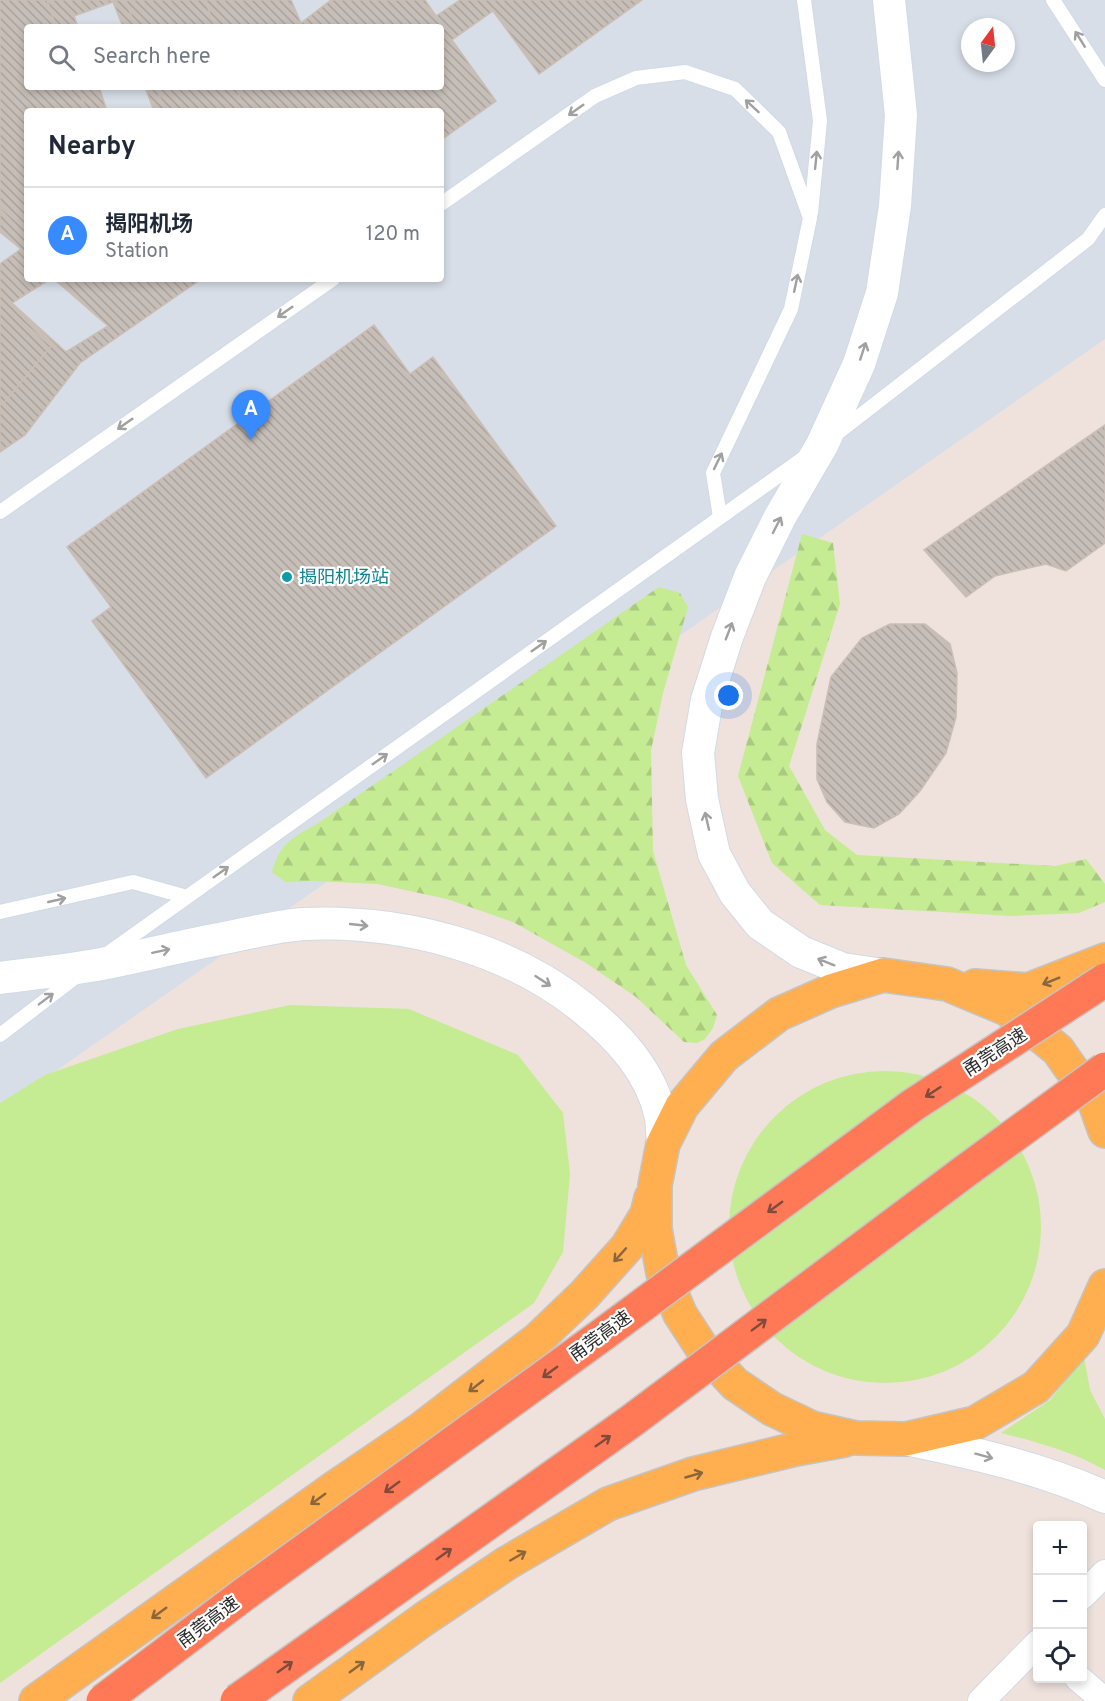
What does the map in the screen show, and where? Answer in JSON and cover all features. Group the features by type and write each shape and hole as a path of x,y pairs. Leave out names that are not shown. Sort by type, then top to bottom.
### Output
{"highway":[{"name":"甬莞高速","path":"103,1701 243,1595 602,1335 913,1105 1105,980"},
{"path":"237,1701 630,1422 1105,1069"}],"main road":[{"path":"36,1701 333,1488 421,1429 538,1339 584,1295 627,1247 647,1214 663,1144 682,1106 724,1056 779,1014 831,991 883,975 947,984 1028,990 1105,960"},
{"path":"947,984 1007,1009 1058,1050 1095,1103 1105,1131"},
{"path":"655,1185 655,1229 663,1273 680,1314 704,1351 735,1384 772,1409 812,1428 856,1438"},
{"path":"310,1701 507,1563 608,1504 693,1474 796,1449 856,1438 906,1439 975,1423 1036,1387 1083,1335 1105,1286"}],"street":[{"path":"883,975 843,969 801,952 760,924 735,893 714,854 702,799 698,753 707,700 727,637 755,567 780,517 822,445 859,364 882,293 895,206 901,115 890,3"},
{"path":"0,978 90,966 300,924 353,923 404,931 467,946 525,969 576,1002 609,1030 637,1063 653,1095 661,1118 663,1144"},
{"path":"906,1439 980,1454 1072,1482 1105,1497"},
{"path":"1087,1592 1105,1573"},
{"path":"981,1701 1033,1648"},
{"path":"1084,1683 1105,1701"}],"lane":[{"path":"720,517 713,473 791,309 810,218 820,121 804,0"},
{"path":"1053,0 1105,80"},
{"path":"444,202 595,96 636,78 685,72 735,90 779,132 810,218"},
{"path":"0,1035 90,966 822,445 1088,239 1105,214"},
{"path":"0,512 329,282"},
{"path":"0,912 133,882 187,897"}],"shaded area":[{"path":"0,0 1105,0 1105,339 0,1110"}],"green space":[{"path":"802,534 833,543 840,604 789,766 825,830 857,855 1055,866 1086,859 1105,884 1105,902 1079,913 1012,916 820,905 772,863 738,776"},
{"path":"659,587 680,593 688,607 663,693 651,751 653,851 686,965 717,1015 713,1028 705,1039 697,1043 684,1042 636,997 586,963 513,922 447,899 377,884 285,882 272,872 275,862 288,842"},
{"path":"290,1005 409,1009 518,1055 563,1113 570,1174 563,1252 534,1303 0,1683 0,1103 45,1075 178,1029"},
{"path":"870,1071 900,1071 930,1077 959,1089 996,1116 1015,1140 1029,1167 1035,1182 1041,1212 1041,1242 1035,1272 1029,1287 1015,1314 996,1338 959,1365 930,1377 900,1383 870,1383 840,1377 811,1365 786,1348 764,1326 747,1301 735,1272 729,1242 729,1212 735,1182 747,1153 764,1128 786,1106 811,1089 840,1077"},
{"path":"1084,1357 1090,1390 1105,1419 1105,1470 1068,1453 1001,1433 1050,1400"}],"building":[{"path":"0,0 291,0 301,23 331,0 425,0 436,16 460,0 642,0 539,74 493,11 452,40 496,101 444,138 444,108 153,108 146,90 444,90 444,24 122,24 113,2 74,16 77,24 24,24 24,90 100,90 106,108 24,108 24,282 45,282 12,303 66,352 108,326 57,282 197,282 80,363 25,435 0,452 0,264 21,249 0,232"},
{"path":"0,0 47,0 55,24 24,24 24,90 79,90 85,108 24,108 24,227 0,207"},
{"path":"126,0 205,0 214,24 134,24"},
{"path":"157,90 237,90 244,108 164,108"},
{"path":"0,303 51,346 3,404 0,401"},
{"name":"揭阳机场站","path":"374,325 410,374 433,357 556,526 206,778 92,621 111,607 67,547"},
{"path":"1105,425 1105,543 1066,571 1046,564 995,576 966,597 924,550"},
{"path":"890,624 925,624 950,644 957,673 956,717 946,753 920,791 899,814 874,828 845,822 827,802 817,779 817,744 831,677 862,638"}],"place":[{"name":"揭阳机场","path":"251,440"},
{"name":"揭阳机场站","path":"287,577"}]}
